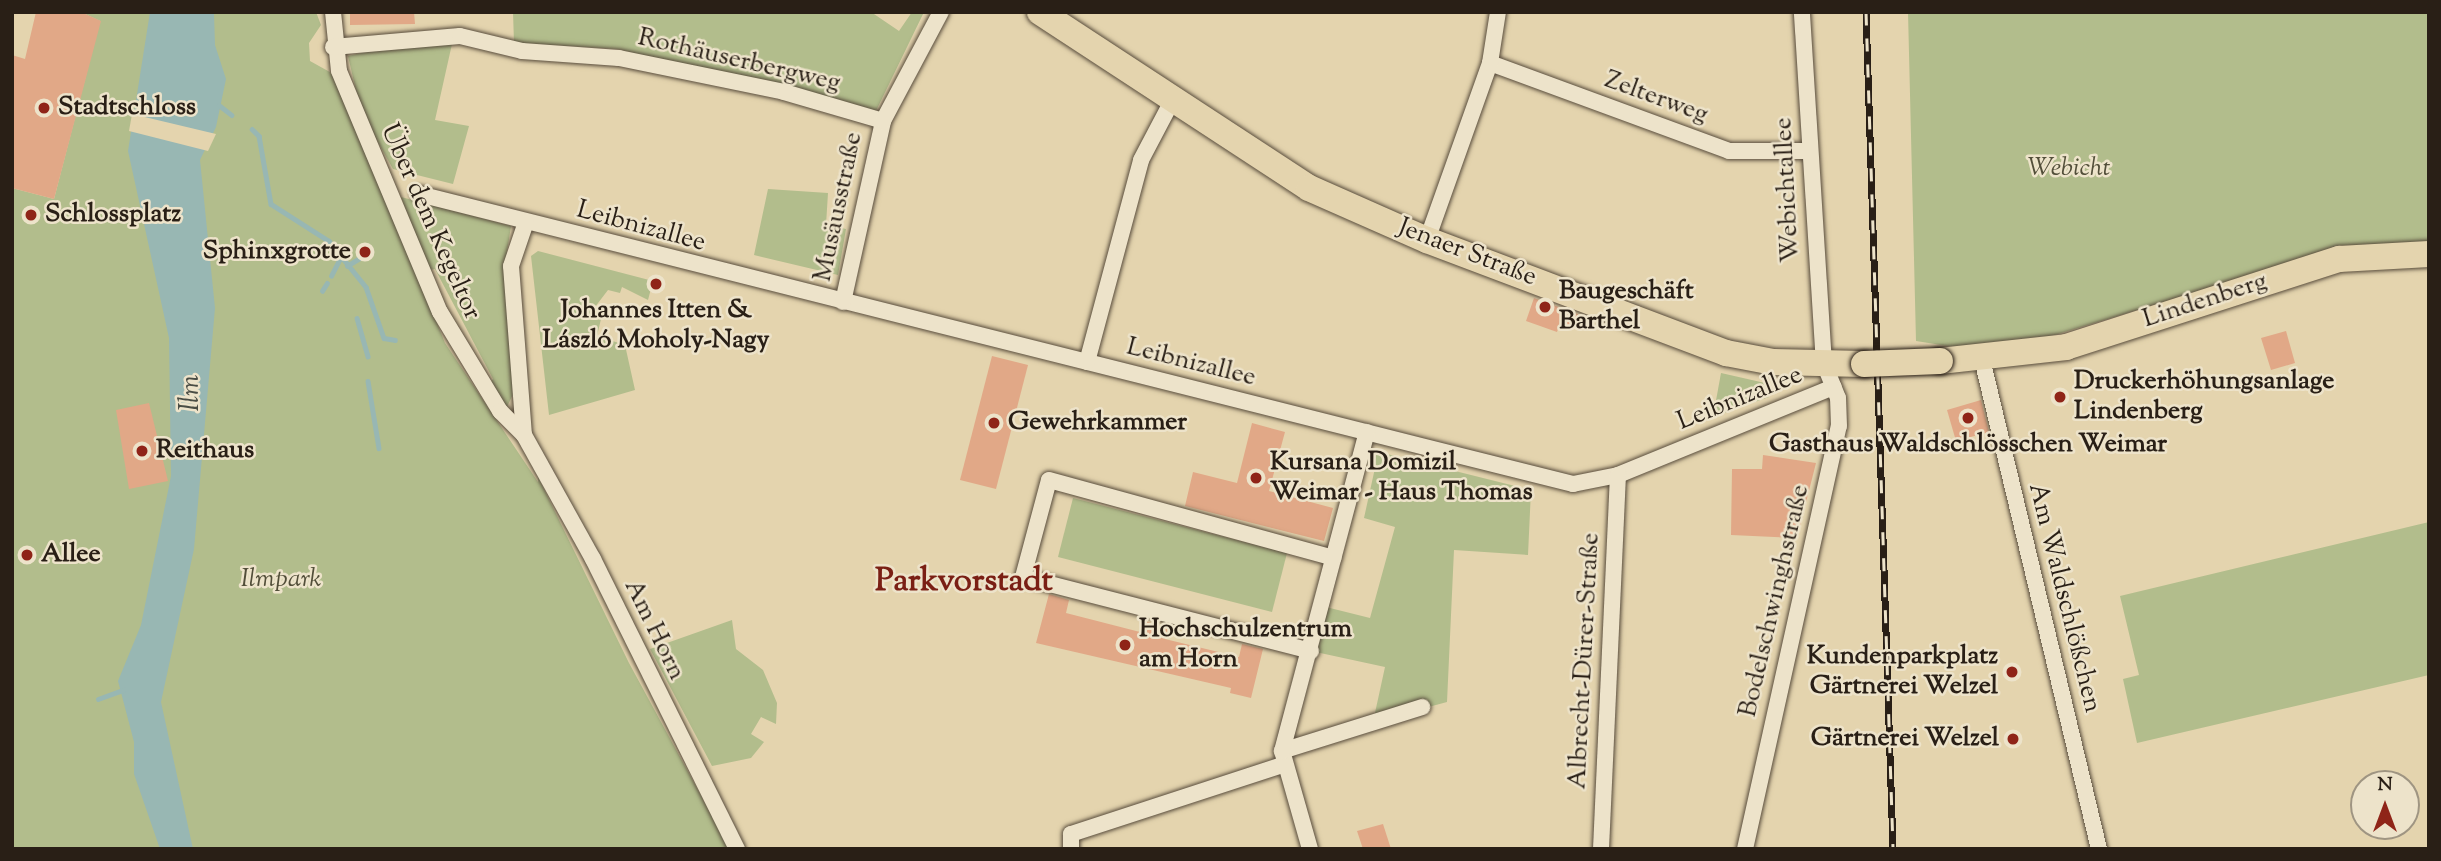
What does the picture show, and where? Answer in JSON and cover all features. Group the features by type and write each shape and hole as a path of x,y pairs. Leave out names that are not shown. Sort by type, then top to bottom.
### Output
{"main road":[{"name":"Jenaer Straße","path":"1040,12 1068,20 1173,99 1309,188 1427,240 1726,353 1829,376 1864,364 1982,359"},
{"name":"Lindenberg","path":"1982,359 2066,347 2339,259 2429,254"}],"street":[{"name":"Über dem Kegeltor","path":"333,12 332,47 353,110 386,176 440,312 500,411 524,435"},
{"name":"Musäusstraße","path":"843,302 883,121 941,12"},
{"path":"1427,240 1490,63 1498,12"},
{"name":"Webichtallee","path":"1802,12 1810,151 1829,376"},
{"name":"Rothäuserbergweg","path":"332,47 460,36 522,51 619,58 784,92 883,121"},
{"name":"Zelterweg","path":"1490,63 1729,151 1810,151"},
{"path":"1087,362 1141,160 1173,99"},
{"name":"Leibnizallee","path":"419,194 1573,484 1618,475 1829,376"},
{"path":"524,435 510,266 526,222"},
{"name":"Am Waldschlößchen","path":"1982,359 2099,849"},
{"name":"Bodelschwinghstraße","path":"1745,849 1837,438 1829,376"},
{"path":"1310,849 1282,758 1367,432"},
{"name":"Am Horn","path":"524,435 593,559 737,849"},
{"name":"Albrecht-Dürer-Straße","path":"1597,847 1618,475"},
{"path":"1311,651 1023,577 1049,480 1334,558"},
{"path":"1071,849 1071,834 1422,707"}],"green space":[{"name":"Ilmpark","path":"81,12 316,12 321,25 309,43 310,61 337,76 445,343 538,482 538,477 629,663 730,849 12,849 12,188 54,199 100,21"},
{"path":"513,12 871,12 899,31 912,12 924,12 874,115 618,49 514,43"},
{"name":"Webicht","path":"1908,12 2429,12 2429,245 2370,244 2333,251 2038,340 1954,347 1916,341"},
{"path":"452,44 435,120 469,126 453,184 393,169 361,112 348,56 392,46"},
{"path":"768,189 828,193 826,225 846,229 838,275 754,255"},
{"path":"401,197 511,226 504,271 515,390 506,409 489,384 493,379 435,269 429,270"},
{"path":"538,251 653,281 648,300 622,287 620,293 608,290 595,307 601,319 597,336 625,345 635,390 549,415 531,256"},
{"path":"1721,373 1765,383 1771,387 1769,397 1713,417"},
{"path":"1363,448 1531,490 1528,555 1454,550 1447,702 1373,722 1385,667 1311,651 1322,606 1370,618 1395,527 1364,518 1375,468 1360,461"},
{"path":"1073,498 1287,553 1272,612 1058,557"},
{"path":"2429,522 2429,675 2137,743 2123,679 2139,675 2120,596"},
{"path":"732,620 736,649 763,670 777,703 776,724 761,717 751,734 764,742 751,758 712,766 650,649"}],"water":[{"name":"Ilm","path":"150,12 214,14 215,45 226,79 216,127 200,160 215,308 194,549 161,702 193,849 160,849 134,774 134,742 118,681 141,625 171,476 169,338 128,151"}],"pier":[{"path":"132,114 216,134 208,151 129,131"}],"building":[{"name":"Stadtschloss","path":"36,12 81,12 101,21 54,199 12,188 12,55 25,59"},
{"path":"350,12 414,12 415,24 350,25"},
{"name":"Baugeschäft Barthel","path":"1534,298 1583,316 1578,329 1560,323 1557,332 1526,321"},
{"path":"2286,331 2295,363 2271,370 2261,338"},
{"name":"Gewehrkammer","path":"992,356 1028,365 996,489 960,480"},
{"name":"Gasthaus Waldschlösschen Weimar","path":"1981,400 1989,432 1956,441 1947,410"},
{"name":"Reithaus","path":"149,403 168,481 129,489 116,410"},
{"name":"Kursana Domizil Weimar - Haus Thomas","path":"1252,423 1285,432 1269,491 1333,508 1324,541 1185,506 1193,472 1237,483"},
{"path":"1763,455 1816,463 1797,538 1731,535 1732,469 1762,469"},
{"name":"Hochschulzentrum am Horn","path":"1049,594 1069,600 1066,613 1140,632 1143,621 1168,627 1165,639 1239,657 1242,644 1263,649 1251,698 1230,693 1231,688 1036,643"},
{"path":"1383,824 1391,849 1363,849 1357,831"}],"waterway":[{"path":"219,105 232,115"},
{"path":"252,129 259,136 271,204 329,241 366,287 384,338 395,340"},
{"path":"347,266 366,254"},
{"path":"331,276 340,258"},
{"path":"322,291 327,283"},
{"path":"357,318 368,356"},
{"path":"368,381 379,448"},
{"path":"98,699 123,690"}],"railway":[{"path":"1866,12 1893,849"}],"place":[{"name":"Stadtschloss","path":"44,108"},
{"name":"Schlossplatz","path":"31,215"},
{"name":"Sphinxgrotte","path":"365,252"},
{"name":"Johannes Itten & László Moholy-Nagy","path":"656,284"},
{"name":"Baugeschäft Barthel","path":"1545,307"},
{"name":"Druckerhöhungsanlage Lindenberg","path":"2060,397"},
{"name":"Gasthaus Waldschlösschen Weimar","path":"1968,418"},
{"name":"Gewehrkammer","path":"994,423"},
{"name":"Reithaus","path":"142,451"},
{"name":"Kursana Domizil Weimar - Haus Thomas","path":"1256,478"},
{"name":"Allee","path":"27,555"},
{"name":"Hochschulzentrum am Horn","path":"1125,645"},
{"name":"Kundenparkplatz Gärtnerei Welzel","path":"2012,672"},
{"name":"Gärtnerei Welzel","path":"2013,739"}],"district":[{"name":"Parkvorstadt","path":"964,583"}]}
